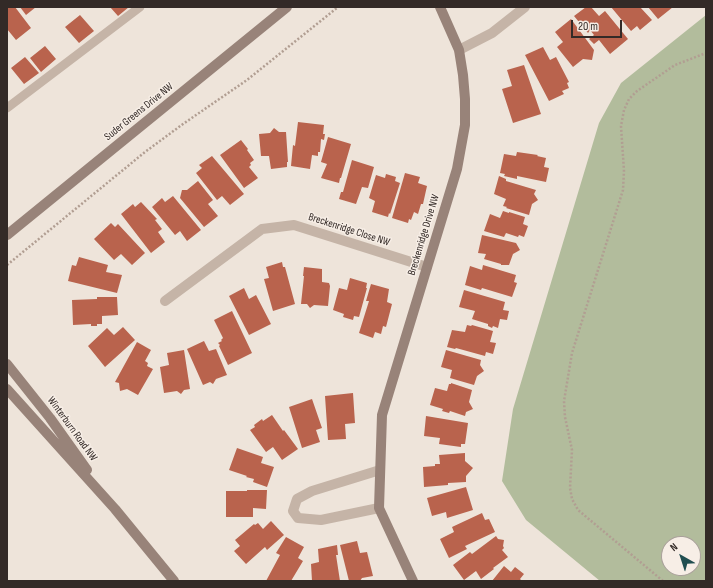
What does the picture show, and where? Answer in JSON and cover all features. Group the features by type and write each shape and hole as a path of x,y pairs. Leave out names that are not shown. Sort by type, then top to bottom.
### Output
{"main road":[{"name":"Suder Greens Drive NW","path":"7,235 287,7"},
{"name":"Breckenridge Drive NW","path":"413,581 379,508 382,415 457,170 465,125 465,99 459,50 440,7"},
{"name":"Winterburn Road NW","path":"7,364 50,418 115,509"},
{"name":"Winterburn Road NW","path":"7,389 115,509 174,581"}],"street":[{"path":"459,50 492,33 525,7"},
{"name":"Breckenridge Close NW","path":"165,301 262,229 275,227 294,225 427,267"},
{"path":"379,508 321,520 298,518 293,511 297,499 312,491 380,470"}],"lane":[{"path":"7,108 140,7"}],"path":[{"path":"7,265 145,152 248,80 338,7"},
{"path":"663,581 578,510 572,499 570,488 572,450 565,417 564,401 572,353 623,190 624,171 621,126 624,110 629,99 637,91 675,65 706,53"}],"green space":[{"path":"706,15 706,581 600,581 526,520 502,481 513,409 599,123 621,83"}],"building":[{"path":"7,7 15,7 31,28 16,40 7,29"},
{"path":"20,7 36,7 26,15"},
{"path":"110,7 129,7 118,16"},
{"path":"586,7 591,7 599,16 605,11 628,39 610,54 599,40 594,44 589,39 594,35 590,30 588,33 574,16"},
{"path":"611,7 640,7 652,20 640,30 637,26 631,31"},
{"path":"648,7 673,7 658,19"},
{"path":"80,15 94,31 79,43 65,27"},
{"path":"571,19 594,50 592,60 583,59 573,67 557,47 563,42 555,32"},
{"path":"45,46 56,59 41,72 30,58"},
{"path":"543,47 550,60 556,57 569,82 567,83 569,88 562,91 564,94 549,101 525,55"},
{"path":"25,57 39,73 24,84 11,68"},
{"path":"524,65 541,114 513,123 502,89 512,86 507,70"},
{"path":"298,122 324,125 324,140 321,139 320,152 318,152 318,156 312,155 310,169 291,166 293,145 295,146"},
{"path":"274,128 279,132 286,132 288,162 287,167 271,169 269,156 261,156 259,134 270,133"},
{"path":"328,137 351,144 339,183 321,178 327,164 321,162"},
{"path":"241,140 254,160 250,163 251,165 249,167 258,178 244,188 220,155"},
{"path":"517,152 538,155 537,156 546,158 544,167 549,168 546,182 517,176 517,179 504,176 505,174 500,173 504,154 516,156"},
{"path":"212,156 244,194 230,205 222,196 217,200 196,173 202,168 199,165"},
{"path":"352,160 374,167 368,188 362,187 356,204 339,199 341,192 343,192"},
{"path":"405,173 420,177 418,183 427,186 423,204 421,204 418,214 414,212 408,223 392,218"},
{"path":"386,174 396,177 395,181 400,183 388,217 372,212 375,201 369,198 376,175 385,178"},
{"path":"499,176 506,179 506,181 536,190 534,194 538,200 532,204 529,215 503,206 506,199 494,194"},
{"path":"198,181 213,200 208,204 218,216 204,227 180,198 182,190 187,190"},
{"path":"173,196 201,230 187,241 180,231 175,235 152,207 162,198 165,202"},
{"path":"141,202 157,219 155,220 162,229 158,232 165,242 151,253 121,214 133,204 135,207"},
{"path":"503,211 525,217 523,224 528,226 524,237 519,235 518,237 506,233 504,237 484,231 490,214 500,218"},
{"path":"111,223 115,227 118,224 145,253 132,265 121,254 114,260 94,239"},
{"path":"482,235 516,243 520,250 513,254 509,265 501,265 484,259 486,254 478,253"},
{"path":"79,257 108,265 106,272 122,275 117,293 68,281 72,265 76,266"},
{"path":"282,262 283,267 285,267 295,304 273,311 264,279 269,278 266,267"},
{"path":"483,265 516,275 514,282 517,283 512,297 482,288 481,290 465,285 470,266 482,270"},
{"path":"304,267 322,269 322,282 329,283 330,286 328,306 314,305 310,308 307,304 301,304"},
{"path":"350,278 367,283 359,317 354,316 353,320 343,317 344,314 333,310 339,288 347,290"},
{"path":"371,284 389,289 387,302 392,304 386,327 383,326 381,334 375,332 373,338 359,333 369,301 366,301"},
{"path":"244,288 249,299 256,295 271,324 249,335 229,296"},
{"path":"464,290 505,302 503,310 509,311 507,320 500,319 498,328 493,326 492,328 488,326 488,324 472,319 475,311 459,307"},
{"path":"97,297 117,297 118,315 102,316 102,324 97,324 97,326 91,326 91,324 73,325 72,300 97,299"},
{"path":"232,311 252,353 228,365 218,343 222,341 221,340 223,338 214,320"},
{"path":"467,325 493,331 490,342 496,343 493,354 486,352 485,356 447,347 452,330 465,332"},
{"path":"123,327 135,340 105,367 88,346 107,328 114,335"},
{"path":"204,341 209,351 216,349 227,375 216,379 213,384 210,382 203,385 187,349"},
{"path":"137,342 151,350 145,361 148,363 147,366 153,369 138,395 127,389 120,391 119,383 115,382"},
{"path":"184,350 190,389 184,390 181,394 177,391 164,393 160,367 169,365 167,353"},
{"path":"446,350 481,360 480,365 484,371 477,376 474,385 450,378 452,370 441,367"},
{"path":"451,383 472,390 469,402 473,409 466,412 465,416 450,411 449,413 442,411 443,409 430,405 435,388 447,391 449,384"},
{"path":"353,393 355,423 345,424 346,439 328,440 325,396"},
{"path":"312,399 322,428 316,430 320,442 302,448 289,407"},
{"path":"272,415 298,449 282,460 273,447 266,452 250,430 262,419 263,421"},
{"path":"426,416 468,423 465,444 461,444 461,447 439,444 440,438 424,436"},
{"path":"237,448 263,457 261,463 274,467 267,487 253,482 254,479 229,470"},
{"path":"465,453 465,461 473,468 466,476 466,482 424,487 423,467 440,464 439,455"},
{"path":"466,487 473,510 447,518 446,512 432,516 427,498"},
{"path":"267,490 266,509 253,508 253,517 226,517 226,491"},
{"path":"482,513 485,520 489,519 495,532 465,546 467,549 449,558 440,539 454,532 452,527"},
{"path":"271,521 284,535 267,550 265,547 246,564 234,551 240,546 235,540 254,524 255,525 258,523 263,529"},
{"path":"496,536 498,539 504,540 504,548 502,550 508,557 481,579 476,571 464,580 453,565 470,552 472,554"},
{"path":"286,537 304,547 298,558 303,561 291,581 266,581 280,555 276,553"},
{"path":"357,541 360,553 367,552 373,576 362,578 360,581 349,581 340,545"},
{"path":"337,545 338,555 336,555 340,581 312,581 311,564 319,562 318,549"},
{"path":"504,566 511,572 515,567 524,574 520,579 522,581 492,581"}]}
